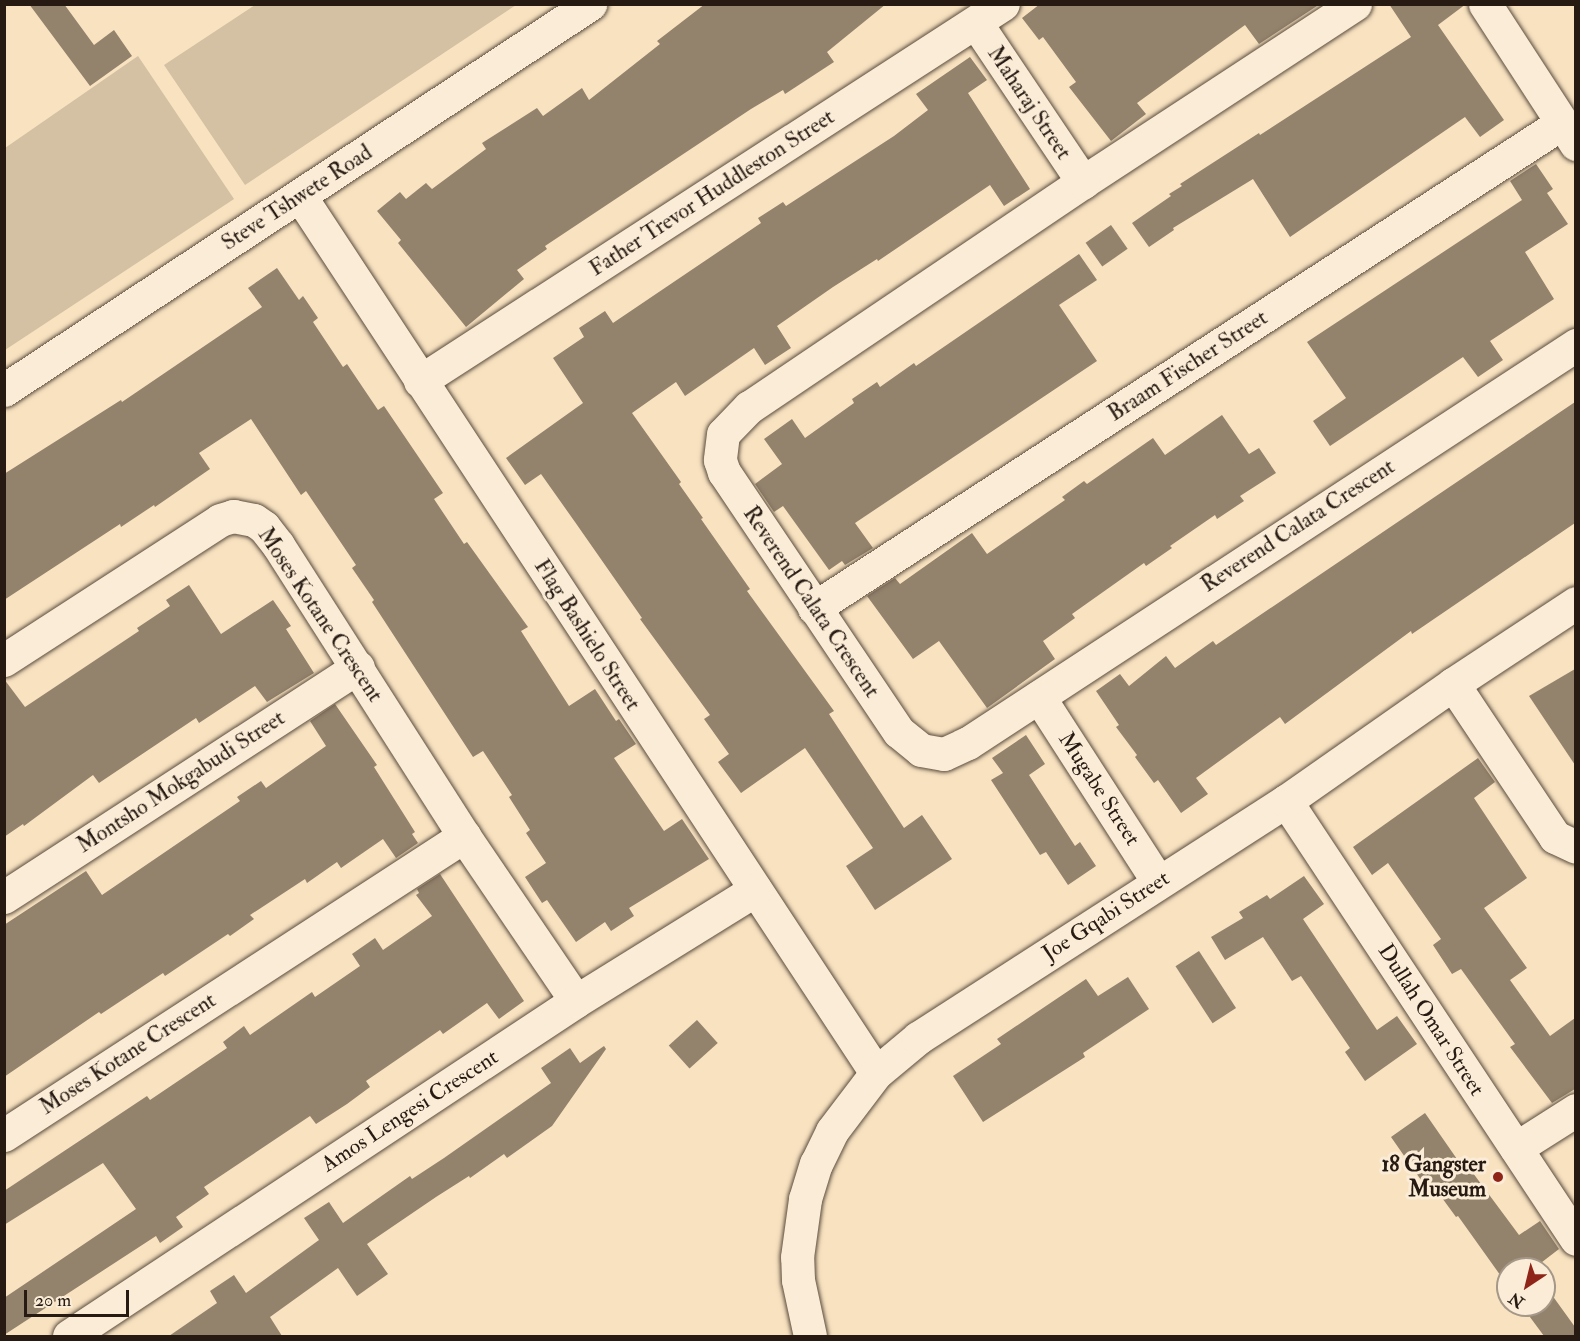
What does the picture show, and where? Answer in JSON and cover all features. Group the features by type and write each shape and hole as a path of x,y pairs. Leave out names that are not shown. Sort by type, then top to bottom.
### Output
{"street":[{"name":"Steve Tshwete Road","path":"4,390 590,4"},
{"name":"Father Trevor Huddleston Street","path":"420,381 1003,4"},
{"name":"Reverend Calata Crescent","path":"1355,4 1083,182 748,407 723,434 720,460 724,472 899,732 921,750 934,754 956,751 1575,345"},
{"path":"1485,4 1569,134"},
{"name":"Maharaj Street","path":"976,23 1083,182"},
{"name":"Braam Fischer Street","path":"814,608 1569,134"},
{"name":"Flag Bashielo Street","path":"300,196 876,1072"},
{"name":"Moses Kotane Crescent","path":"4,660 220,520 233,516 254,519 264,527 358,667 464,836 576,1001"},
{"name":"Joe Gqabi Street","path":"810,1336 798,1280 797,1257 805,1199 816,1164 832,1131 876,1072 918,1038 1286,801 1453,684 1575,603"},
{"name":"Montsho Mokgabudi Street","path":"4,897 358,667"},
{"path":"1453,684 1555,837 1575,847"},
{"name":"Mugabe Street","path":"1039,697 1158,882"},
{"name":"Dullah Omar Street","path":"1286,801 1575,1239"},
{"name":"Moses Kotane Crescent","path":"4,1135 464,836"},
{"name":"Amos Lengesi Crescent","path":"69,1336 576,1001 755,890"},
{"path":"1516,1148 1575,1110"}],"shaded area":[{"path":"255,5 516,5 245,185 164,65"},
{"path":"138,56 234,199 5,350 5,148"}],"building":[{"path":"29,4 64,4 94,45 114,30 132,56 90,86"},
{"path":"705,4 886,4 827,52 834,62 785,94 783,90 751,109 545,246 547,249 517,270 524,279 466,327 398,243 401,240 377,211 400,192 406,199 426,183 432,189 486,149 482,143 537,108 543,116 582,88 589,100 660,44 657,41"},
{"path":"1040,4 1320,4 1259,44 1245,25 1137,103 1146,114 1111,141 1069,87 1076,82 1043,37 1039,40 1022,18"},
{"path":"1389,4 1466,4 1438,25 1504,120 1480,137 1465,117 1290,237 1253,179 1173,228 1174,230 1149,247 1132,223 1171,196 1169,194 1182,186 1180,184 1411,37"},
{"path":"970,57 987,80 968,93 1030,189 1004,206 990,185 878,261 877,259 833,287 777,326 791,348 765,365 754,348 685,396 676,382 632,413 681,482 679,484 703,518 701,519 750,589 747,591 834,711 829,714 904,828 922,815 952,859 875,910 846,866 873,848 805,748 741,793 718,762 729,754 704,719 710,715 640,619 642,618 575,522 541,474 525,485 506,458 583,403 553,358 584,337 579,328 605,311 613,323 761,223 758,218 783,202 786,206 894,136 928,110 916,94"},
{"path":"1536,164 1553,189 1547,193 1568,224 1525,252 1554,299 1490,341 1503,360 1478,377 1463,357 1330,446 1313,421 1346,398 1307,342 1522,200 1510,181"},
{"path":"1111,225 1128,249 1102,267 1086,243"},
{"path":"1079,254 1097,280 1059,305 1097,361 855,523 873,548 845,565 842,561 829,570 783,506 774,512 755,484 782,464 764,439 792,419 805,438 854,403 852,399 877,382 880,387 914,363 916,366"},
{"path":"277,268 299,300 303,296 318,318 313,322 343,367 347,364 378,410 384,406 443,493 434,499 464,544 467,542 528,627 521,631 569,706 595,689 616,721 619,719 636,744 614,758 664,831 682,819 709,859 629,908 634,916 611,931 605,922 576,942 547,900 542,903 525,877 546,863 526,833 530,830 509,797 512,795 483,751 473,757 372,602 374,600 352,568 356,565 306,491 301,495 251,419 199,453 210,469 155,507 154,505 121,527 120,524 4,600 4,474 121,400 122,402 262,307 248,288"},
{"path":"1575,402 1575,523 1412,634 1411,631 1285,724 1280,717 1196,778 1208,794 1181,813 1158,780 1154,783 1135,757 1137,755 1116,727 1119,725 1096,691 1120,674 1129,686 1166,656 1175,668 1213,641 1216,645"},
{"path":"1222,415 1249,454 1259,448 1276,473 1240,496 1244,501 1217,519 1215,515 1170,546 1172,548 1146,566 1144,563 1072,614 1075,618 1043,641 1055,659 987,708 939,641 913,659 867,596 895,578 900,584 972,533 987,554 1065,500 1062,497 1084,481 1087,484 1153,438 1165,455"},
{"path":"189,585 221,634 273,600 291,626 286,629 314,673 267,702 255,686 199,723 196,718 99,783 93,775 24,826 23,824 4,837 4,679 25,707 139,631 137,628 170,606 166,600"},
{"path":"1575,669 1575,765 1529,696"},
{"path":"335,704 377,765 374,767 415,832 412,834 418,843 396,858 383,839 341,868 337,862 307,883 305,879 250,915 254,919 230,936 228,934 165,976 163,973 101,1014 99,1012 4,1077 4,925 86,871 102,895 240,801 237,797 261,781 266,788 326,746 310,721"},
{"path":"1026,735 1045,764 1029,775 1075,846 1080,842 1096,866 1068,885 1046,852 1040,855 991,780 1003,773 992,758"},
{"path":"1478,758 1495,782 1474,798 1527,878 1484,908 1527,968 1510,980 1550,1036 1575,1018 1575,1089 1552,1103 1510,1047 1515,1044 1461,969 1452,974 1433,945 1441,939 1388,863 1372,875 1353,847"},
{"path":"440,874 524,1001 499,1019 487,1003 443,1034 440,1030 366,1081 370,1087 347,1104 316,1124 310,1116 204,1187 209,1194 176,1217 183,1227 160,1243 156,1236 4,1335 4,1298 136,1209 103,1163 4,1225 4,1191 147,1096 150,1100 227,1048 223,1042 244,1026 250,1035 312,992 315,997 360,966 352,954 375,938 383,950 432,916 416,895 419,893 417,889"},
{"path":"1304,876 1324,904 1303,919 1377,1030 1397,1016 1417,1044 1365,1081 1345,1052 1350,1048 1301,976 1292,981 1263,937 1225,960 1211,937 1243,918 1239,912 1267,895 1270,899"},
{"path":"1199,951 1236,1008 1213,1023 1176,966"},
{"path":"1128,977 1149,1009 1083,1053 1085,1057 983,1122 953,1076 1001,1044 997,1039 1086,979 1098,996"},
{"path":"697,1020 718,1043 690,1068 669,1045"},
{"path":"604,1046 606,1049 552,1126 507,1158 504,1154 367,1244 388,1274 357,1296 338,1268 270,1317 282,1336 169,1336 217,1303 210,1291 234,1275 246,1293 319,1240 304,1218 329,1202 343,1223 410,1176 412,1179 444,1158 551,1083 541,1068 570,1048 580,1063"},
{"path":"1425,1113 1466,1172 1470,1169 1519,1235 1540,1221 1559,1249 1549,1257 1496,1257 1496,1269 1458,1216 1456,1217 1426,1176 1421,1180 1391,1137"},
{"path":"1556,1301 1575,1327 1575,1336 1544,1336 1530,1317 1556,1317"}],"place":[{"name":"18 Gangster Museum","path":"1498,1177"}]}
